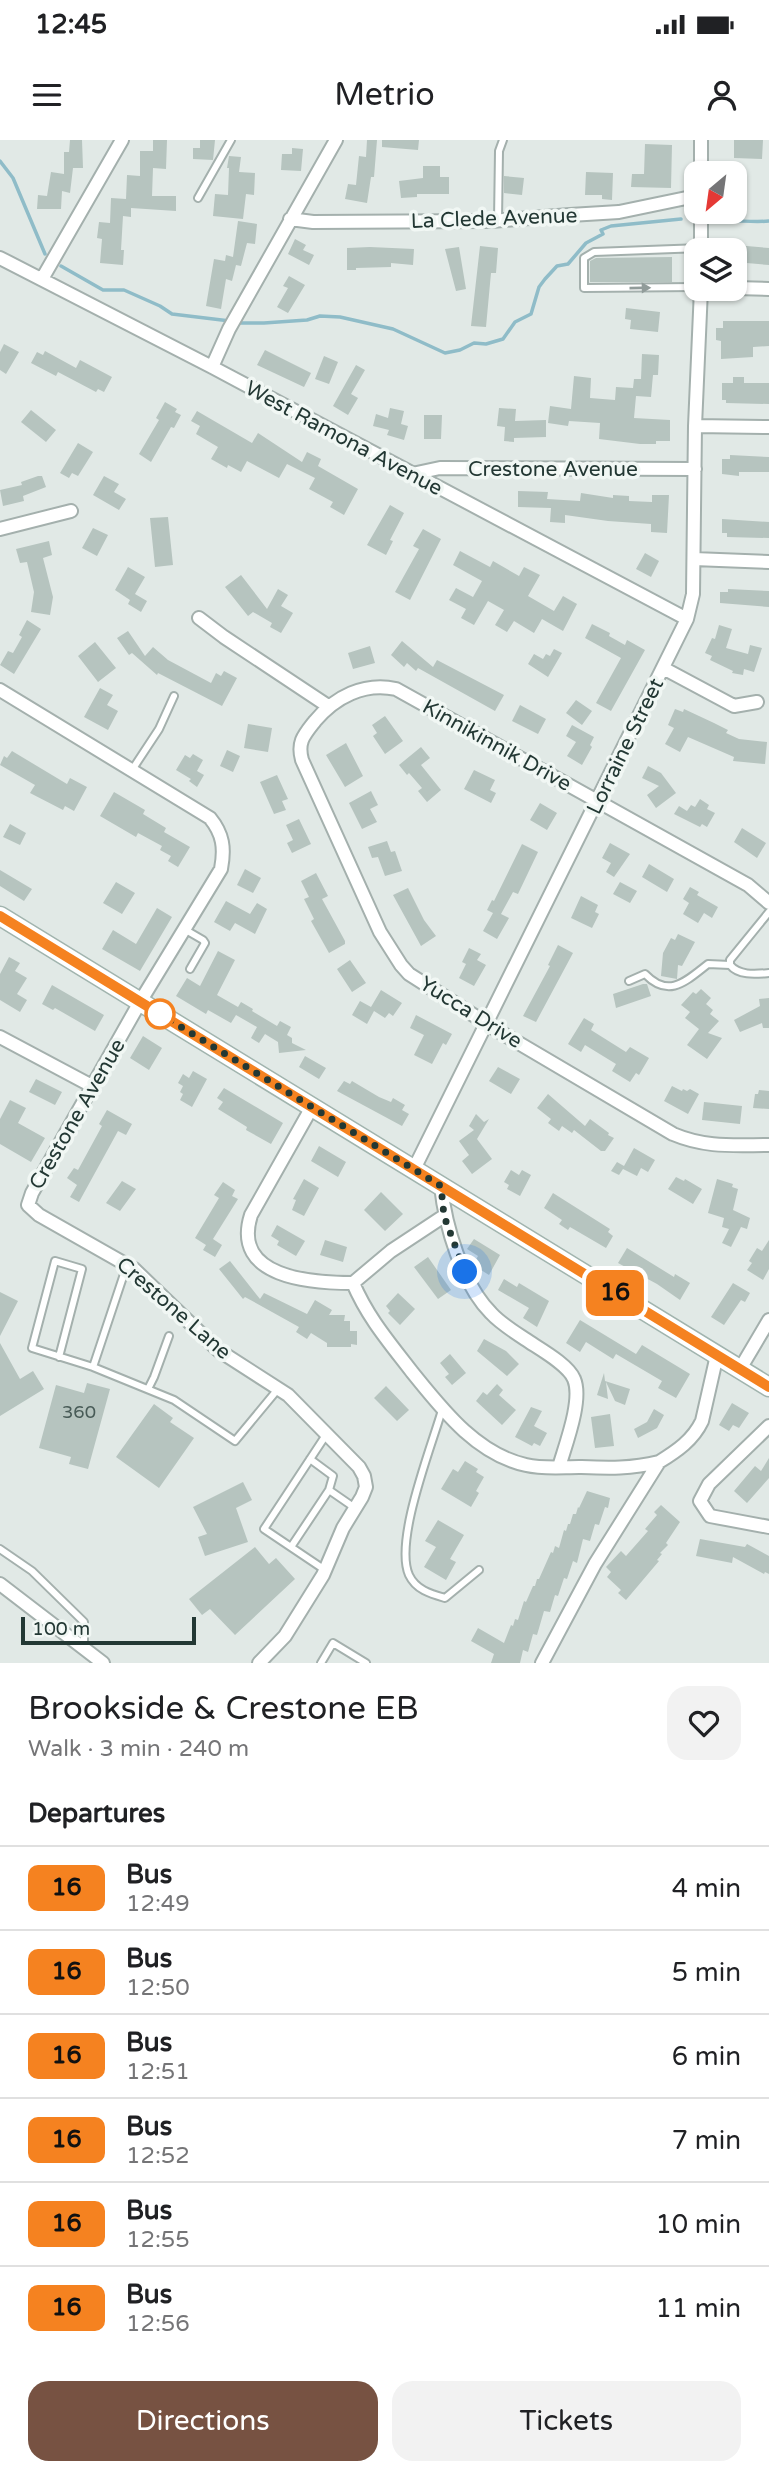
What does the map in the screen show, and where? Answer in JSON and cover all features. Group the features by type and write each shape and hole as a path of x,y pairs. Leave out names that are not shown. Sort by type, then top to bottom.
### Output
{"street":[{"path":"42,279 122,140"},
{"path":"212,367 237,314 336,140"},
{"path":"701,140 701,161"},
{"name":"La Clede Avenue","path":"290,219 313,222 498,220 619,212 684,198"},
{"name":"West Ramona Avenue","path":"0,258 212,367 687,620"},
{"path":"747,288 769,289"},
{"name":"Lorraine Street","path":"414,1169 687,620 693,594 699,301"},
{"path":"695,426 769,427"},
{"name":"Crestone Avenue","path":"412,474 440,468 695,469"},
{"path":"0,529 71,511"},
{"path":"694,559 769,562"},
{"path":"199,618 328,706"},
{"path":"663,668 734,706 757,702"},
{"name":"Kinnikinnik Drive","path":"328,706 359,690 371,687 396,689 748,885 769,903"},
{"path":"0,690 132,771"},
{"name":"Yucca Drive","path":"328,706 301,739 300,750 380,932 410,974 673,1134 709,1145 769,1145"},
{"name":"Crestone Avenue","path":"28,1205 32,1193 140,1002 221,869 225,852 219,829 209,818 132,771"},
{"path":"0,916 769,1387"},
{"path":"0,1037 92,1086"},
{"path":"312,1107 251,1215 247,1238 257,1258 283,1276 313,1282 353,1283 391,1251 444,1216"},
{"path":"441,1186 444,1216 465,1272 482,1303 492,1315 558,1361 574,1377 577,1394 559,1467"},
{"name":"Crestone Lane","path":"28,1205 39,1215 128,1264 207,1341 288,1395 359,1467 364,1476 366,1487 343,1528 325,1570 285,1636 260,1663"},
{"path":"353,1283 372,1322 442,1409 472,1437 510,1459 532,1466 633,1468 659,1462 675,1452 698,1431 717,1355"},
{"path":"740,1369 769,1321"},
{"path":"769,1426 709,1484 700,1501 710,1516 769,1527"},
{"path":"542,1663 594,1564 659,1462"},
{"path":"0,1584 103,1663"}],"lane":[{"path":"198,198 231,140"},
{"path":"498,220 499,150 503,140"},
{"path":"684,249 594,252 584,258 584,288 684,288"},
{"path":"132,771 159,729 174,696"},
{"path":"730,965 730,960 769,912"},
{"path":"184,929 205,943 190,969"},
{"path":"629,981 645,974 656,985 667,988 688,979 708,964 730,965 743,973 769,973"},
{"path":"60,1357 82,1269 55,1261 32,1348 60,1357 93,1367 174,1400 235,1441 278,1389"},
{"path":"93,1367 128,1264"},
{"path":"148,1390 169,1336"},
{"path":"442,1409 404,1552 410,1577 424,1591 445,1598 479,1570"},
{"path":"325,1570 264,1529 326,1434"},
{"path":"291,1547 329,1490 333,1476 310,1460"},
{"path":"329,1490 355,1508"},
{"path":"0,1549 32,1571 85,1622 84,1648"},
{"path":"322,1663 333,1643 366,1663"}],"building":[{"path":"70,140 82,140 83,168 73,168 70,193 62,191 61,209 37,209 38,195 47,196 51,172 64,174 64,152 69,152"},
{"path":"153,140 167,140 166,169 153,168 152,196 176,196 176,211 131,208 131,217 123,216 123,265 100,263 102,239 97,238 99,222 110,223 111,198 126,199 127,175 140,176 140,151 153,151"},
{"path":"200,140 215,140 213,160 193,159 193,148 200,148"},
{"path":"367,140 377,140 374,177 371,177 367,203 345,199 348,184 356,185 359,156 366,157"},
{"path":"382,140 419,140 418,150 382,147"},
{"path":"734,140 763,140 762,159 734,158"},
{"path":"645,144 672,145 671,188 631,187 632,174 644,174"},
{"path":"292,148 303,149 301,171 281,170 282,154 292,154"},
{"path":"229,156 241,157 239,172 255,173 254,195 246,194 243,219 213,216 215,194 228,195"},
{"path":"423,166 440,166 440,177 449,177 449,194 417,194 417,197 401,198 399,181 423,178"},
{"path":"586,172 613,173 612,200 602,199 602,195 585,195"},
{"path":"504,176 524,178 522,195 504,193"},
{"path":"238,221 257,224 255,244 247,243 241,266 236,265 232,281 226,279 221,309 206,306 214,259 225,261 226,255 233,257"},
{"path":"295,239 306,245 303,250 314,255 309,265 288,254"},
{"path":"480,246 498,248 496,273 491,273 486,327 471,326"},
{"path":"747,246 769,248 769,265 747,263"},
{"path":"459,247 466,289 456,291 445,249"},
{"path":"347,248 414,249 413,265 391,263 391,267 347,270"},
{"path":"672,257 672,282 590,282 590,261 596,258"},
{"path":"289,276 305,285 288,313 277,307 288,288 283,286"},
{"path":"626,308 660,312 658,332 630,329 631,320 625,319"},
{"path":"723,321 769,321 769,346 753,347 753,357 721,359 721,341 716,340 716,328 723,328"},
{"path":"4,344 19,352 6,374 0,370 0,352"},
{"path":"265,350 311,373 304,387 257,365"},
{"path":"45,351 76,368 80,360 112,377 104,392 98,389 96,392 58,372 56,376 31,363 37,352 43,355"},
{"path":"642,354 659,355 658,375 653,375 651,397 636,396 634,418 670,420 670,441 640,444 599,439 600,423 569,421 568,426 548,423 550,406 571,409 574,376 591,378 590,398 615,400 616,387 633,388 634,379 641,379"},
{"path":"324,356 338,362 329,384 315,379"},
{"path":"356,365 365,370 351,394 358,398 348,415 333,406"},
{"path":"733,377 744,377 744,383 769,383 769,404 726,403 726,400 722,400 722,383 733,383"},
{"path":"165,402 177,409 175,412 181,415 151,462 139,454 159,420 156,418"},
{"path":"390,408 404,411 401,424 408,426 404,440 387,435 389,430 373,426 376,414 388,418"},
{"path":"499,408 516,409 515,421 546,420 546,437 504,441 505,427 497,426"},
{"path":"31,410 56,430 46,442 21,422"},
{"path":"197,411 252,443 258,433 302,462 307,452 321,459 318,466 358,489 344,515 330,507 333,502 309,489 315,478 287,464 279,478 247,461 241,472 211,459 218,447 196,434 200,426 191,421"},
{"path":"424,415 442,415 441,439 424,439"},
{"path":"78,443 93,452 78,476 72,473 69,478 60,473"},
{"path":"730,455 769,457 769,472 739,472 739,476 722,474 722,459 730,459"},
{"path":"42,476 46,487 23,496 24,501 3,506 0,490 22,485 21,482"},
{"path":"104,476 119,484 114,492 126,499 119,510 93,495"},
{"path":"518,491 548,492 547,499 580,501 581,493 613,498 613,495 629,496 629,501 652,502 652,495 669,495 667,533 651,532 651,524 565,515 565,523 550,522 551,508 518,507"},
{"path":"390,505 404,513 390,540 393,541 386,555 367,545"},
{"path":"168,517 173,565 155,567 150,518"},
{"path":"722,519 769,522 769,538 727,537 727,533 722,533"},
{"path":"93,528 108,535 97,556 82,548"},
{"path":"423,529 441,539 410,600 395,592 419,549 413,546"},
{"path":"49,541 52,555 43,558 53,597 50,615 31,612 34,592 27,562 20,563 16,549"},
{"path":"460,551 490,567 493,561 519,576 524,567 540,575 528,596 554,611 563,596 577,604 563,631 542,619 534,633 514,621 507,632 495,625 504,610 488,601 474,625 461,618 466,609 449,600 456,588 473,597 482,581 453,565"},
{"path":"645,553 659,561 651,577 636,569"},
{"path":"128,567 145,577 135,594 147,601 141,612 128,604 130,600 115,590"},
{"path":"241,575 267,609 278,589 288,595 281,606 293,613 281,633 270,627 272,623 253,612 248,616 225,587"},
{"path":"728,589 769,591 769,607 720,603 720,592 728,592"},
{"path":"27,620 41,629 14,674 0,665 8,651 13,653"},
{"path":"592,624 625,645 627,640 645,650 611,711 596,703 621,658 585,638"},
{"path":"719,625 732,629 726,648 748,654 750,645 762,648 754,672 744,669 743,675 732,673 733,671 710,660 712,656 705,653 712,638 715,639"},
{"path":"128,631 145,656 153,647 168,660 211,683 216,673 221,676 224,671 237,678 222,706 158,673 157,675 132,653 129,655 117,638"},
{"path":"402,641 433,667 437,660 504,695 495,711 418,668 416,671 407,663 404,667 391,655"},
{"path":"95,642 116,668 98,682 78,656"},
{"path":"370,646 375,663 353,669 348,653"},
{"path":"554,649 562,653 548,677 528,664 534,654 543,659 546,654 550,656"},
{"path":"100,688 113,695 107,705 118,711 108,730 84,717"},
{"path":"576,700 592,711 582,725 566,713"},
{"path":"520,705 546,719 538,734 512,721"},
{"path":"675,709 683,712 684,709 714,723 739,739 767,742 765,764 733,761 734,757 688,737 680,752 665,744 674,728 668,725"},
{"path":"385,716 403,741 385,754 373,736 377,733 372,725"},
{"path":"248,724 272,728 268,752 244,748"},
{"path":"572,725 594,737 590,745 592,747 582,765 567,756 576,742 566,736"},
{"path":"346,743 363,776 345,787 326,755"},
{"path":"421,747 430,758 421,765 441,790 427,802 418,791 422,788 399,765"},
{"path":"227,750 240,756 233,772 220,766"},
{"path":"12,751 67,784 70,778 87,787 74,811 65,806 63,810 30,793 35,785 0,765 4,756 7,758"},
{"path":"193,754 203,760 197,771 204,775 197,787 189,781 191,779 176,770 185,755 190,758"},
{"path":"648,766 661,773 676,793 656,808 647,795 659,786 642,778"},
{"path":"474,770 495,780 490,790 496,793 491,803 464,789"},
{"path":"277,775 288,799 282,801 286,810 274,814 260,782"},
{"path":"371,791 378,805 370,809 377,822 362,829 349,803"},
{"path":"114,792 145,810 143,814 166,828 164,832 190,847 178,867 168,861 171,856 160,850 162,846 138,833 136,837 100,816"},
{"path":"700,799 709,805 707,809 715,813 707,827 702,824 700,827 674,814 679,806 687,811 691,805 695,807"},
{"path":"540,803 557,813 547,830 530,820"},
{"path":"299,819 311,844 292,853 287,843 293,840 286,825"},
{"path":"10,824 26,833 20,845 3,837"},
{"path":"742,828 766,843 757,858 734,842"},
{"path":"387,841 391,852 395,851 402,871 385,876 378,857 372,858 368,847"},
{"path":"610,843 630,854 614,877 606,872 611,863 602,858"},
{"path":"522,844 538,852 518,894 513,892 501,914 509,918 497,939 483,931 493,913 487,910"},
{"path":"649,864 674,879 667,892 642,877"},
{"path":"245,869 261,878 253,893 237,885"},
{"path":"0,870 32,889 24,901 0,886"},
{"path":"316,873 328,896 322,899 345,941 345,944 329,953 311,921 314,919 304,899 309,897 301,881"},
{"path":"116,882 135,893 122,914 103,903"},
{"path":"620,882 637,891 630,903 613,894"},
{"path":"690,887 699,892 697,895 718,907 712,918 704,913 698,923 683,914 689,903 683,899"},
{"path":"408,888 424,920 436,936 421,946 393,895"},
{"path":"581,896 598,905 595,912 599,914 592,928 571,918"},
{"path":"226,901 250,914 257,903 267,909 255,934 235,923 230,931 214,922"},
{"path":"157,908 172,917 140,971 102,949 113,930 136,944"},
{"path":"678,934 695,942 682,966 678,965 677,979 661,976 663,953 671,938 675,940"},
{"path":"558,945 573,953 536,1022 523,1016 550,966 548,965"},
{"path":"469,948 481,954 477,960 486,965 474,986 459,978 466,964 462,962"},
{"path":"218,951 235,960 217,995 238,1007 241,1002 277,1026 280,1021 291,1027 287,1035 292,1038 292,1043 306,1050 279,1053 278,1042 265,1034 259,1043 251,1038 257,1027 236,1015 231,1023 208,1010 206,1014 176,996 187,978 200,986"},
{"path":"9,957 20,963 15,971 27,978 17,994 27,1000 20,1012 0,1000 0,974"},
{"path":"350,960 366,983 352,992 337,969"},
{"path":"647,984 651,996 616,1008 613,994"},
{"path":"52,985 104,1015 95,1031 55,1008 53,1010 42,1004"},
{"path":"701,989 711,998 706,1004 713,1010 710,1014 719,1021 708,1033 722,1038 707,1059 687,1045 699,1029 685,1018 690,1012 681,1005 693,992 696,994"},
{"path":"381,990 402,1003 393,1016 389,1013 385,1018 374,1011 367,1024 352,1015 360,1001 371,1007"},
{"path":"769,998 769,1028 763,1028 762,1023 740,1032 734,1020 760,1006 759,999"},
{"path":"416,1015 452,1034 446,1045 443,1043 432,1064 414,1055 424,1035 410,1028"},
{"path":"584,1018 594,1024 591,1030 626,1052 630,1047 649,1058 639,1075 636,1073 630,1082 612,1071 616,1064 585,1045 581,1052 568,1044"},
{"path":"143,1036 162,1048 149,1070 130,1058"},
{"path":"305,1056 326,1068 319,1079 299,1067"},
{"path":"498,1067 520,1079 511,1094 489,1081"},
{"path":"193,1071 207,1079 192,1107 180,1100 183,1086 178,1083 183,1074 189,1078"},
{"path":"36,1079 62,1092 55,1105 29,1092"},
{"path":"344,1081 350,1084 352,1081 379,1097 391,1102 393,1098 405,1105 402,1110 409,1114 402,1126 337,1091"},
{"path":"672,1086 682,1091 690,1089 699,1094 688,1114 664,1101"},
{"path":"224,1088 283,1123 271,1144 218,1109 223,1102 217,1098"},
{"path":"759,1090 769,1091 769,1109 753,1108 755,1094 758,1094"},
{"path":"548,1094 585,1126 590,1119 614,1138 605,1151 601,1151 574,1130 572,1133 562,1126 559,1131 548,1123 551,1119 537,1108"},
{"path":"10,1100 26,1108 18,1123 45,1138 31,1162 0,1144 0,1119"},
{"path":"704,1102 742,1106 740,1124 702,1120"},
{"path":"107,1110 132,1124 126,1135 118,1131 79,1202 70,1197 77,1185 67,1178 74,1168 78,1170 102,1126 99,1124"},
{"path":"476,1114 484,1122 489,1119 477,1139 492,1159 472,1174 462,1161 469,1155 459,1141 474,1130 469,1126"},
{"path":"319,1146 346,1162 338,1177 311,1161"},
{"path":"634,1148 655,1160 648,1172 641,1168 637,1176 623,1169 619,1175 611,1171 617,1162 624,1166"},
{"path":"511,1170 519,1175 522,1170 531,1175 520,1196 507,1189 509,1185 504,1182"},
{"path":"676,1177 702,1189 693,1204 668,1189"},
{"path":"304,1179 319,1188 304,1216 292,1210 296,1200 293,1199"},
{"path":"717,1179 733,1184 732,1187 738,1189 733,1210 750,1218 747,1229 741,1227 731,1247 722,1243 729,1229 722,1227 724,1218 708,1213"},
{"path":"122,1181 136,1189 120,1211 106,1203"},
{"path":"223,1182 235,1190 232,1196 238,1199 213,1239 222,1245 215,1257 203,1250 206,1245 195,1238 219,1198 214,1195"},
{"path":"381,1192 403,1214 385,1231 364,1210"},
{"path":"553,1193 610,1229 608,1232 613,1236 606,1248 570,1227 568,1230 559,1224 562,1220 544,1208"},
{"path":"277,1225 305,1241 296,1256 277,1245 279,1241 271,1236"},
{"path":"474,1239 500,1255 489,1275 473,1265 478,1256 467,1249"},
{"path":"325,1240 347,1247 343,1262 320,1255"},
{"path":"769,1240 769,1269 763,1280 747,1270 757,1248 762,1251"},
{"path":"627,1248 674,1277 675,1274 690,1283 680,1300 618,1263"},
{"path":"428,1257 451,1290 438,1299 414,1267"},
{"path":"230,1261 260,1299 264,1293 307,1314 315,1300 332,1310 329,1315 345,1315 344,1321 350,1321 350,1331 357,1331 357,1345 327,1347 327,1343 311,1333 307,1339 296,1332 299,1327 245,1297 243,1299 219,1269"},
{"path":"504,1279 517,1287 519,1283 549,1301 537,1327 523,1318 529,1308 498,1290"},
{"path":"733,1283 750,1293 745,1302 741,1300 724,1325 711,1317"},
{"path":"0,1292 18,1301 0,1336"},
{"path":"398,1293 415,1309 400,1325 388,1313 390,1311 386,1306"},
{"path":"580,1320 636,1354 642,1345 690,1374 676,1398 658,1388 662,1381 616,1354 613,1359 586,1342 580,1352 566,1343"},
{"path":"484,1339 506,1351 519,1364 507,1376 477,1351"},
{"path":"0,1343 20,1379 33,1371 44,1389 0,1416"},
{"path":"450,1354 466,1373 452,1385 445,1377 449,1374 440,1363"},
{"path":"604,1373 605,1381 630,1389 625,1405 615,1401 606,1382 608,1399 597,1395"},
{"path":"87,1383 110,1389 88,1469 69,1464 71,1457 39,1448 56,1385 84,1393"},
{"path":"497,1384 503,1390 499,1395 516,1410 502,1425 476,1401 483,1392 487,1395"},
{"path":"386,1386 409,1410 397,1421 374,1398"},
{"path":"732,1403 749,1413 739,1428 733,1425 729,1431 719,1425"},
{"path":"154,1404 173,1418 170,1422 194,1438 159,1488 116,1457"},
{"path":"531,1407 542,1411 534,1426 547,1433 540,1446 534,1443 532,1446 515,1437"},
{"path":"654,1409 664,1415 657,1428 638,1438 634,1429 647,1422"},
{"path":"610,1414 614,1446 595,1448 591,1417"},
{"path":"769,1458 769,1478 747,1503 734,1491 755,1466 761,1471"},
{"path":"465,1461 478,1469 476,1472 484,1477 471,1507 441,1489 453,1469 458,1472"},
{"path":"243,1482 252,1500 236,1508 248,1542 205,1556 198,1537 207,1534 193,1507"},
{"path":"587,1491 610,1498 599,1525 595,1524 590,1541 583,1539 577,1563 573,1561 558,1596 555,1595 550,1612 544,1611 537,1635 533,1634 528,1652 523,1650 520,1663 491,1663 494,1654 471,1641 478,1628 504,1643 551,1552 553,1553 555,1546 559,1548 564,1530 566,1531"},
{"path":"661,1505 680,1522 666,1543 668,1545 660,1553 662,1554 657,1560 659,1561 626,1600 618,1593 621,1590 607,1577 611,1572 606,1567 621,1551 626,1556 648,1531 645,1529 657,1515 654,1512"},
{"path":"438,1520 464,1535 450,1559 456,1562 446,1580 424,1567 436,1547 425,1541"},
{"path":"700,1539 745,1547 747,1544 769,1556 769,1574 764,1574 733,1557 732,1563 696,1556"},
{"path":"255,1547 269,1564 276,1558 295,1579 235,1635 210,1609 202,1615 189,1599"}],"waterway":[{"path":"0,161 13,178 45,254"},
{"path":"238,323 307,320 320,316 340,317 393,329 445,353 474,343 486,344 503,339 515,322 531,314 539,287 545,279 557,266 568,264 586,243 603,234 601,230 611,226 681,219"},
{"path":"747,221 769,221"},
{"path":"61,266 103,290 124,290 172,314 230,321"}],"bus line":[{"name":"16","path":"0,916 769,1387"}],"route":[{"path":"160,1014 441,1186 444,1216 465,1272"}]}
